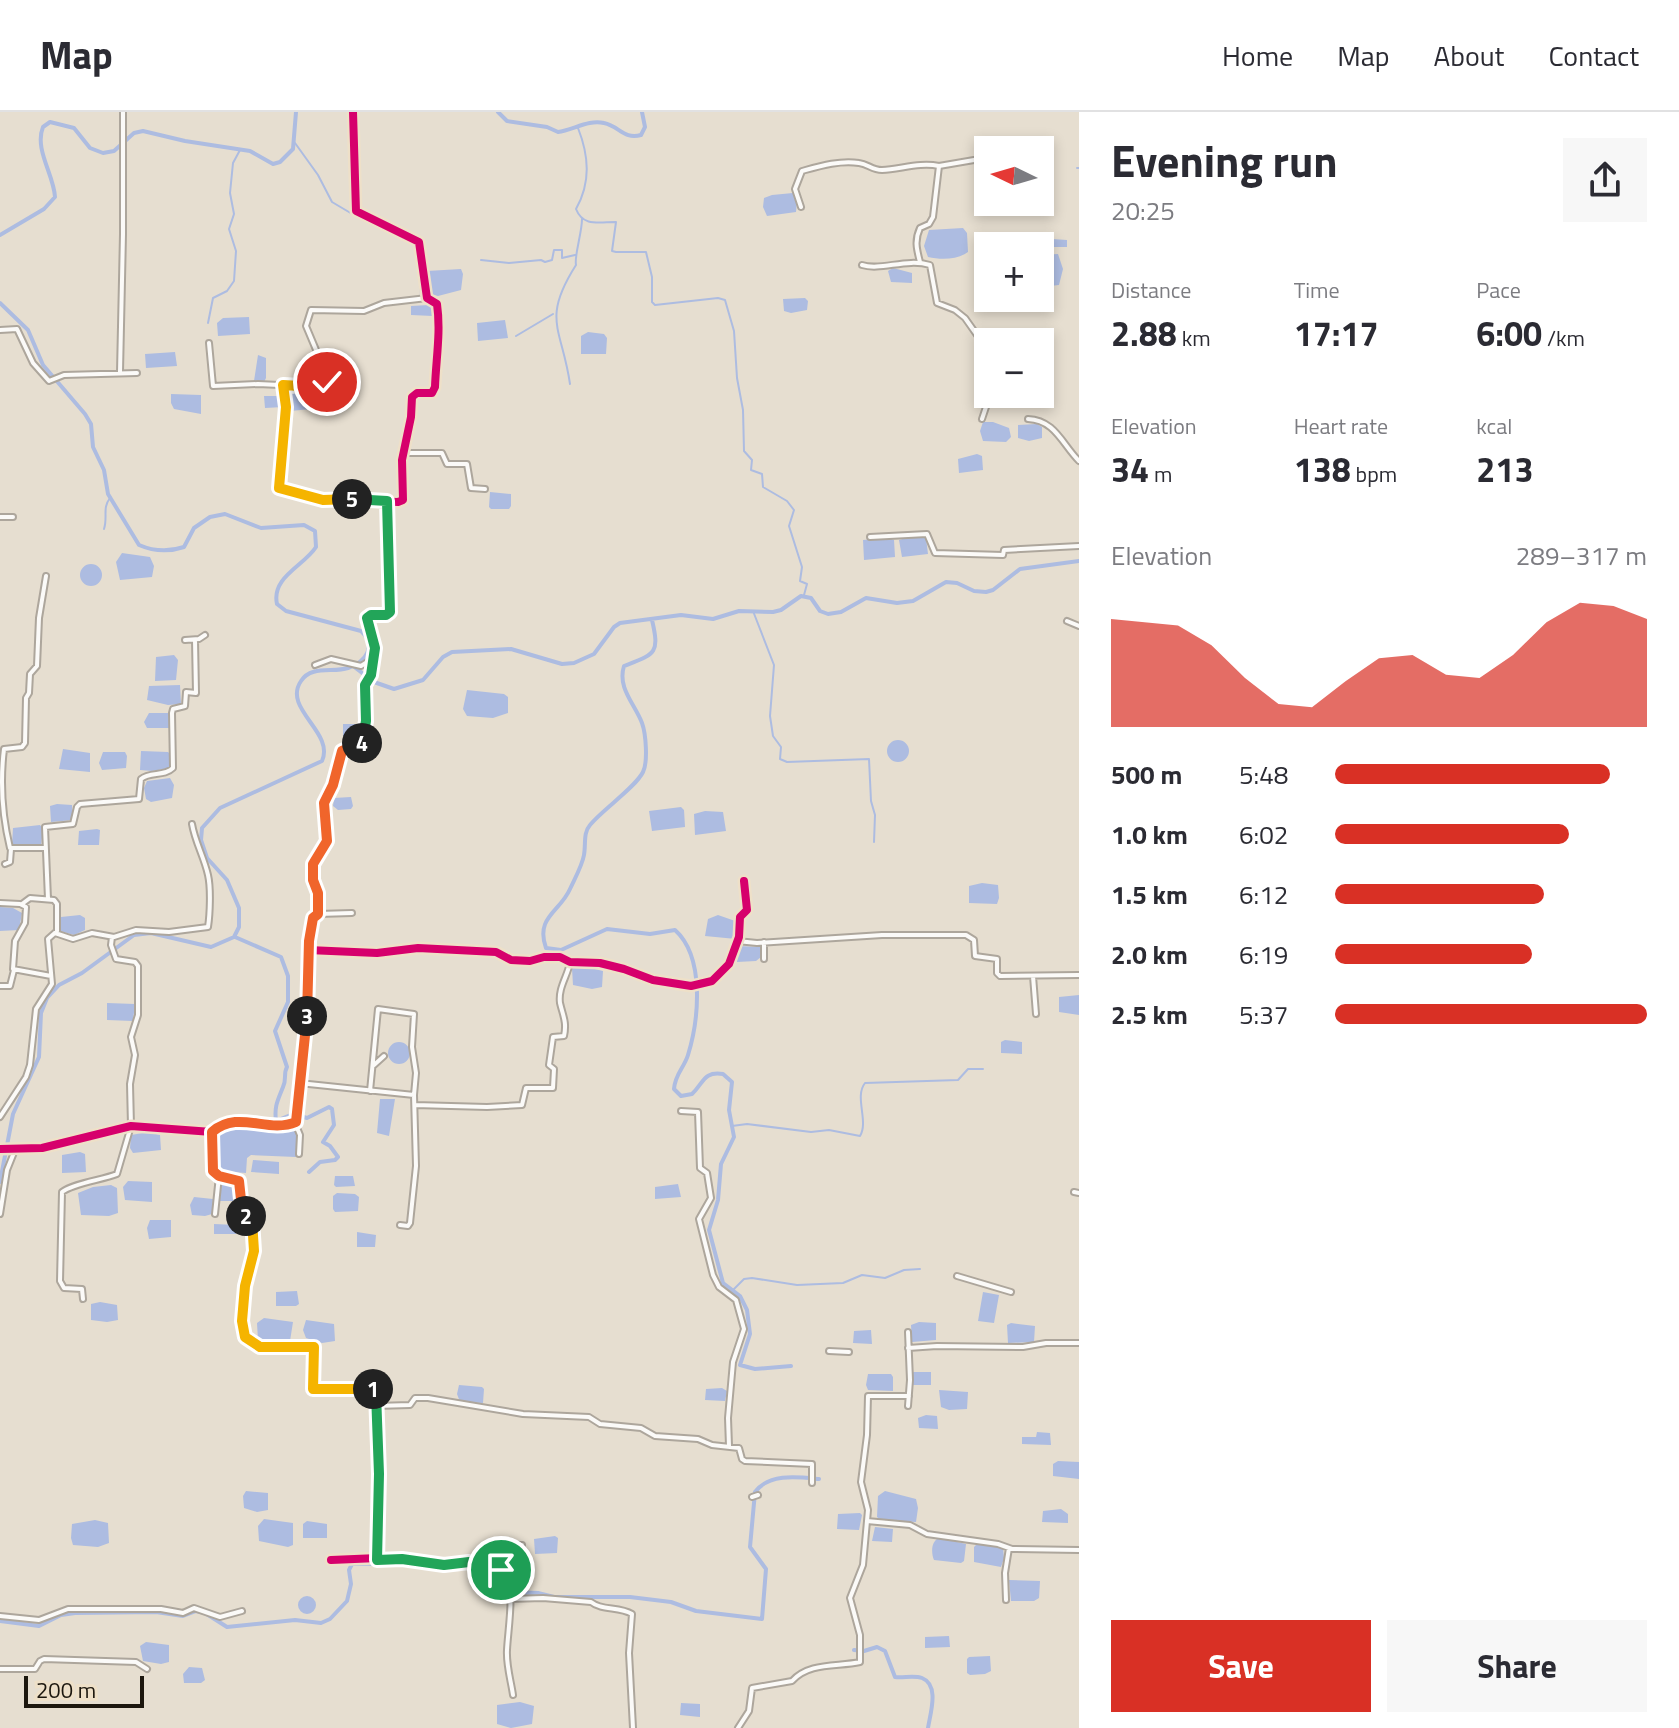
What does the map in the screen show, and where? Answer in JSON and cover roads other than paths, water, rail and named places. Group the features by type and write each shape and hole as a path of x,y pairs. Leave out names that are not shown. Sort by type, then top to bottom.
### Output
{"street":[{"path":"120,372 123,112"},
{"path":"353,112 356,211 419,242 427,298"},
{"path":"801,207 795,189 802,171 826,164 862,163 869,169 880,170 974,160"},
{"path":"920,263 917,237 920,228 929,224 933,217 939,166"},
{"path":"862,265 874,268 888,263 920,263 931,267 937,303 965,318 984,345 987,404 982,419"},
{"path":"209,343 213,386 283,385 318,387 327,382 306,326 311,310 364,311 384,303 427,298 437,304 440,330 435,387 432,393 417,393 412,397 401,477 403,500 323,500 280,490 280,446 286,407 283,385"},
{"path":"0,330 17,329 33,363 45,379 51,381 58,376 137,373"},
{"path":"1028,419 1054,428 1079,461"},
{"path":"404,453 442,453 447,464 467,464 471,488 485,489"},
{"path":"318,914 313,864 327,841 324,803 333,785 342,751 363,742 366,683 370,676 375,642 367,617 390,612 387,501"},
{"path":"0,517 13,517"},
{"path":"870,537 927,534 935,553 964,555 1003,555 1004,550 1079,546"},
{"path":"5,864 10,862 11,848 1,793 2,748 22,747 25,743 26,698 30,674 37,666 39,618 46,576"},
{"path":"1067,621 1079,626"},
{"path":"185,640 195,640 205,635"},
{"path":"48,899 45,827 75,822 80,804 139,799 141,779 167,773 173,768 172,713 173,709 185,706 186,692 196,693 195,640"},
{"path":"315,665 331,659 365,665 373,657"},
{"path":"55,933 73,939 92,933 112,937 136,930 169,932 208,927 210,887 192,824"},
{"path":"11,848 44,848"},
{"path":"308,950 377,953 418,948 496,952 511,960 521,961 560,957 570,962 600,963 653,980 698,985 712,981 729,964 737,941 740,917 747,908 744,881"},
{"path":"0,903 22,904 30,898 54,900 57,904 55,933 48,939 52,984 36,1009 26,1077 0,1117"},
{"path":"0,986 10,986 15,941 26,920 26,907 22,904"},
{"path":"299,1154 300,1135 295,1123 307,1020 308,950 313,918 318,914 352,913"},
{"path":"737,941 966,935 974,940 975,956 997,959 997,973 1000,976 1079,975"},
{"path":"83,1299 82,1289 64,1288 60,1281 62,1192 71,1186 93,1183 117,1174 131,1126 130,1084 135,1055 131,1033 138,1015 138,966 135,962 116,959 111,945 112,937"},
{"path":"764,942 764,959"},
{"path":"415,1105 522,1105 526,1088 553,1088 554,1069 549,1065 553,1037 564,1036 565,1013 560,1004 562,983 568,975 570,962"},
{"path":"14,970 51,976"},
{"path":"1033,976 1036,1014"},
{"path":"370,1091 378,1009 414,1014 412,1047 416,1073 416,1166 410,1223 408,1226 400,1225"},
{"path":"374,1065 384,1056"},
{"path":"299,1083 414,1095"},
{"path":"681,1111 698,1112 700,1168 707,1173 711,1198 699,1219 702,1238 716,1282 736,1300 744,1329 733,1362 729,1446"},
{"path":"0,1149 57,1145 131,1126 212,1132 226,1122 235,1121 274,1125 295,1123"},
{"path":"212,1132 213,1171 219,1176 239,1181 243,1212 252,1223 254,1251 245,1286 242,1321 245,1337 260,1347 314,1347 313,1389 373,1389 376,1393 379,1474 377,1560"},
{"path":"0,1214 11,1150"},
{"path":"215,1214 219,1176"},
{"path":"242,1224 252,1223"},
{"path":"957,1276 1011,1292"},
{"path":"908,1332 908,1406"},
{"path":"908,1348 1079,1343"},
{"path":"829,1351 849,1352"},
{"path":"738,1728 749,1711 752,1688 792,1681 798,1674 814,1668 857,1663 861,1656 850,1598 861,1574 868,1510 861,1482 868,1396 909,1396"},
{"path":"375,1406 409,1405 417,1397 447,1399 461,1405 523,1414 589,1417 600,1424 641,1428 655,1436 698,1439 712,1445 740,1449 745,1461 812,1464 812,1483"},
{"path":"752,1497 758,1495"},
{"path":"867,1521 910,1525 927,1534 1009,1548 1079,1550"},
{"path":"513,1695 507,1656 510,1598 505,1572 508,1545 522,1545"},
{"path":"1006,1600 1005,1573 1009,1548"},
{"path":"331,1560 402,1559 444,1565 469,1562 484,1571 505,1572"},
{"path":"510,1598 592,1603 597,1607 623,1609 632,1614 629,1653 633,1728"},
{"path":"0,1616 39,1620 68,1609 161,1609 183,1613 194,1608 223,1617 242,1611"},
{"path":"0,1669 31,1670 44,1659 136,1662 147,1669"}],"water":[{"path":"793,193 797,201 796,212 767,216 763,207 764,198"},
{"path":"963,228 967,233 968,252 949,259 928,257 924,246 929,230"},
{"path":"1054,239 1067,240 1067,247 1054,247"},
{"path":"1054,254 1058,254 1063,269 1059,285 1054,286"},
{"path":"893,268 912,273 912,283 891,282 888,271"},
{"path":"461,269 461,290 438,296 430,294 427,271"},
{"path":"805,298 808,301 807,310 784,311 783,299"},
{"path":"411,306 433,306 433,316 411,315"},
{"path":"249,317 250,334 218,336 217,323 223,318"},
{"path":"505,320 508,338 478,341 477,323"},
{"path":"588,332 604,334 607,338 606,354 581,354 581,336"},
{"path":"175,352 177,366 146,368 145,354"},
{"path":"258,355 266,358 264,382 254,381"},
{"path":"311,391 311,409 288,409 290,392"},
{"path":"171,394 201,395 201,414 174,409"},
{"path":"264,396 281,396 283,407 265,408"},
{"path":"983,422 1009,428 1011,437 1006,442 983,441 980,431"},
{"path":"1037,424 1042,427 1042,438 1029,441 1018,438 1018,425"},
{"path":"977,454 982,456 983,470 959,473 958,459"},
{"path":"490,492 511,494 509,509 491,509"},
{"path":"926,538 928,554 902,557 899,540"},
{"path":"863,540 894,540 895,557 864,560"},
{"path":"122,553 150,557 154,566 152,577 120,580 116,562"},
{"path":"91,564 99,567 102,575 99,583 91,586 83,583 80,575 83,567"},
{"path":"174,655 178,660 176,680 155,681 156,657"},
{"path":"180,685 181,704 168,705 147,700 149,686"},
{"path":"467,690 504,694 508,697 508,713 493,718 467,716 463,709"},
{"path":"149,713 168,713 170,728 147,728 144,722"},
{"path":"343,724 358,724 359,741 343,738"},
{"path":"898,740 909,751 898,762 887,751"},
{"path":"63,749 90,753 90,772 59,769"},
{"path":"141,751 168,752 171,768 140,770"},
{"path":"103,752 125,752 126,768 102,770 99,763"},
{"path":"170,778 174,785 172,798 151,802 146,799 144,788 147,781"},
{"path":"351,797 351,809 338,810 333,806 334,798"},
{"path":"72,805 73,820 51,822 50,806"},
{"path":"681,807 685,827 652,831 649,811"},
{"path":"723,812 726,831 695,835 694,814"},
{"path":"40,825 43,829 41,846 12,845 13,828"},
{"path":"100,830 99,845 78,845 79,831"},
{"path":"982,883 998,885 997,904 969,903 969,886"},
{"path":"0,907 13,908 22,913 19,930 0,931"},
{"path":"80,915 85,918 85,930 74,935 60,931 61,917"},
{"path":"718,915 738,922 736,939 705,936 708,919"},
{"path":"738,946 761,947 761,957 756,961 737,962"},
{"path":"578,965 603,971 602,987 592,989 573,985 572,968"},
{"path":"1079,995 1079,1015 1059,1012 1059,997"},
{"path":"107,1003 135,1004 133,1021 107,1020"},
{"path":"399,1042 407,1045 410,1053 407,1061 399,1064 391,1061 388,1053 391,1045"},
{"path":"1001,1042 1022,1042 1022,1054 1001,1053"},
{"path":"380,1099 395,1099 389,1136 377,1133"},
{"path":"229,1126 295,1129 298,1131 297,1155 251,1155 247,1158 246,1173 220,1171 220,1134"},
{"path":"149,1132 160,1135 161,1150 133,1153 130,1148 131,1135"},
{"path":"85,1154 86,1172 62,1173 62,1155"},
{"path":"253,1160 279,1162 279,1174 251,1172"},
{"path":"335,1176 353,1176 355,1186 336,1187"},
{"path":"128,1181 152,1182 152,1202 125,1200 123,1187"},
{"path":"221,1182 239,1186 239,1201 219,1201"},
{"path":"678,1184 681,1197 655,1199 655,1187"},
{"path":"111,1185 117,1188 118,1213 109,1216 81,1215 78,1193"},
{"path":"337,1193 359,1197 358,1211 335,1212 333,1196"},
{"path":"194,1197 213,1199 212,1214 192,1215 190,1205"},
{"path":"150,1220 171,1220 171,1237 149,1239 147,1228"},
{"path":"214,1224 236,1225 236,1234 214,1234"},
{"path":"357,1232 376,1235 375,1247 357,1247"},
{"path":"297,1291 299,1304 276,1306 276,1292"},
{"path":"983,1292 999,1295 994,1323 978,1321"},
{"path":"91,1304 117,1305 118,1320 91,1320"},
{"path":"264,1318 293,1322 290,1341 258,1340 257,1323"},
{"path":"306,1320 334,1324 335,1341 322,1343 306,1338 303,1330"},
{"path":"936,1323 936,1340 912,1342 911,1325"},
{"path":"1007,1325 1035,1326 1034,1342 1008,1343"},
{"path":"871,1330 872,1344 853,1343 854,1331"},
{"path":"912,1372 931,1372 931,1385 913,1385"},
{"path":"868,1374 891,1374 893,1391 868,1390"},
{"path":"459,1385 482,1387 483,1403 460,1402 457,1394"},
{"path":"722,1388 727,1391 725,1401 705,1400 706,1389"},
{"path":"939,1390 968,1392 967,1409 941,1407"},
{"path":"937,1416 938,1429 919,1428 918,1418"},
{"path":"1037,1432 1050,1433 1051,1445 1022,1444 1022,1437 1036,1437"},
{"path":"1058,1461 1079,1462 1079,1479 1053,1476 1053,1464"},
{"path":"246,1491 268,1493 268,1510 257,1512 244,1508"},
{"path":"885,1491 916,1499 916,1522 881,1520 877,1517 878,1496"},
{"path":"1061,1509 1068,1514 1068,1523 1042,1522 1043,1511"},
{"path":"860,1513 859,1530 837,1529 838,1514"},
{"path":"264,1519 293,1523 293,1545 288,1547 259,1541 258,1526"},
{"path":"95,1520 108,1523 109,1543 98,1547 73,1545 72,1524"},
{"path":"307,1521 327,1524 327,1538 303,1538 303,1524"},
{"path":"875,1527 893,1529 892,1542 872,1541"},
{"path":"558,1538 557,1553 535,1554 534,1539"},
{"path":"939,1538 966,1544 964,1561 934,1560 932,1548"},
{"path":"977,1544 1003,1548 1001,1567 974,1562 974,1547"},
{"path":"1009,1580 1040,1581 1039,1598 1034,1601 1011,1601"},
{"path":"303,1596 311,1596 316,1605 314,1612 303,1614 298,1609 298,1601"},
{"path":"949,1636 950,1647 925,1648 925,1637"},
{"path":"146,1642 169,1645 169,1662 143,1661 140,1646"},
{"path":"990,1656 991,1671 985,1674 967,1673 969,1657"},
{"path":"189,1667 202,1668 205,1680 201,1683 184,1683 183,1674"},
{"path":"520,1702 534,1706 532,1724 511,1728 497,1724 497,1705"},
{"path":"681,1703 700,1704 700,1717 680,1715"}],"waterway":[{"path":"0,235 44,209 55,197 41,144 43,127 50,122 74,128 90,148 103,153 114,151 134,133 143,131 250,151 273,164 280,162 293,149 296,112"},
{"path":"498,112 507,121 547,127 558,132 598,122 635,136 641,135 645,127 642,112"},
{"path":"578,128 587,169 584,189 576,209 587,221 616,222 612,251 646,252 652,277 652,302 655,305 718,298 725,300 734,331 743,410 744,451 752,460 751,470 762,474 763,487 787,501 794,510 789,526 802,567 800,581 807,584 804,595"},
{"path":"295,143 318,175 332,202 415,245 418,249 421,296"},
{"path":"208,323 213,298 227,291 234,281 236,251 229,229 234,214 230,193 233,163 240,150"},
{"path":"570,384 557,312 565,284 576,265 582,219"},
{"path":"481,260 545,262 552,260 554,250 562,250 562,258 575,255"},
{"path":"0,303 28,330 43,365 91,424 93,447 104,470 108,494 139,545 161,550 184,547 194,528 210,517 225,514 261,528 304,525 315,531 316,547 279,586 277,604 286,611 361,631 369,648 364,658 354,665 316,671 301,681 297,691 298,701 322,740 322,761 220,808 202,828 201,840 207,858 227,880 239,908 239,927 234,937 211,947 151,933 134,935 82,973 59,985 47,998 41,1013 39,1057 13,1114 0,1182"},
{"path":"516,336 553,314"},
{"path":"104,529 106,505 110,498"},
{"path":"353,666 374,682 394,689 423,680 443,657 452,652 511,649 562,664 574,663 594,654 620,623 681,615 713,619 739,611 773,612 801,596 811,598 820,611 828,614 841,612 866,598 897,603 913,601 946,582 986,592 1020,569 1079,561"},
{"path":"753,611 774,665 770,716 773,736 781,747 780,759 787,762 869,759 871,801 875,815 874,842"},
{"path":"652,620 653,651 643,659 624,666 622,674 625,689 643,728 645,767 633,785 588,828 580,868 566,897 546,922 543,938 546,948 561,950 607,929 650,934 675,930 685,942 695,972 697,1007 688,1055 674,1089 681,1096 692,1094 711,1074 723,1074 732,1082 729,1110 734,1137 721,1164 718,1200 709,1230 723,1283 740,1296 747,1310 750,1334 740,1365 755,1369 791,1366"},
{"path":"235,937 281,957 288,976 288,1002 275,1031 287,1067 276,1107 276,1121 293,1114 307,1118 329,1107 332,1109 334,1125 323,1142 338,1157 320,1162 309,1172"},
{"path":"732,1126 747,1124 811,1132 829,1130 860,1136 863,1123 861,1095 865,1083 958,1080 968,1069 983,1069"},
{"path":"733,1290 744,1279 752,1278 797,1285 843,1283 862,1275 885,1278 904,1270 920,1269"},
{"path":"0,1621 39,1626 61,1615 75,1613 156,1612 183,1616 196,1611 227,1627 295,1620 321,1623 330,1619 347,1601 352,1564 472,1566 483,1575 503,1577 507,1592 554,1597 630,1597 671,1602 696,1611 762,1619 766,1569 750,1547 755,1492 776,1479 819,1479"},
{"path":"854,1650 877,1647 885,1651 895,1677 919,1677 928,1682 932,1693 928,1728"}]}
